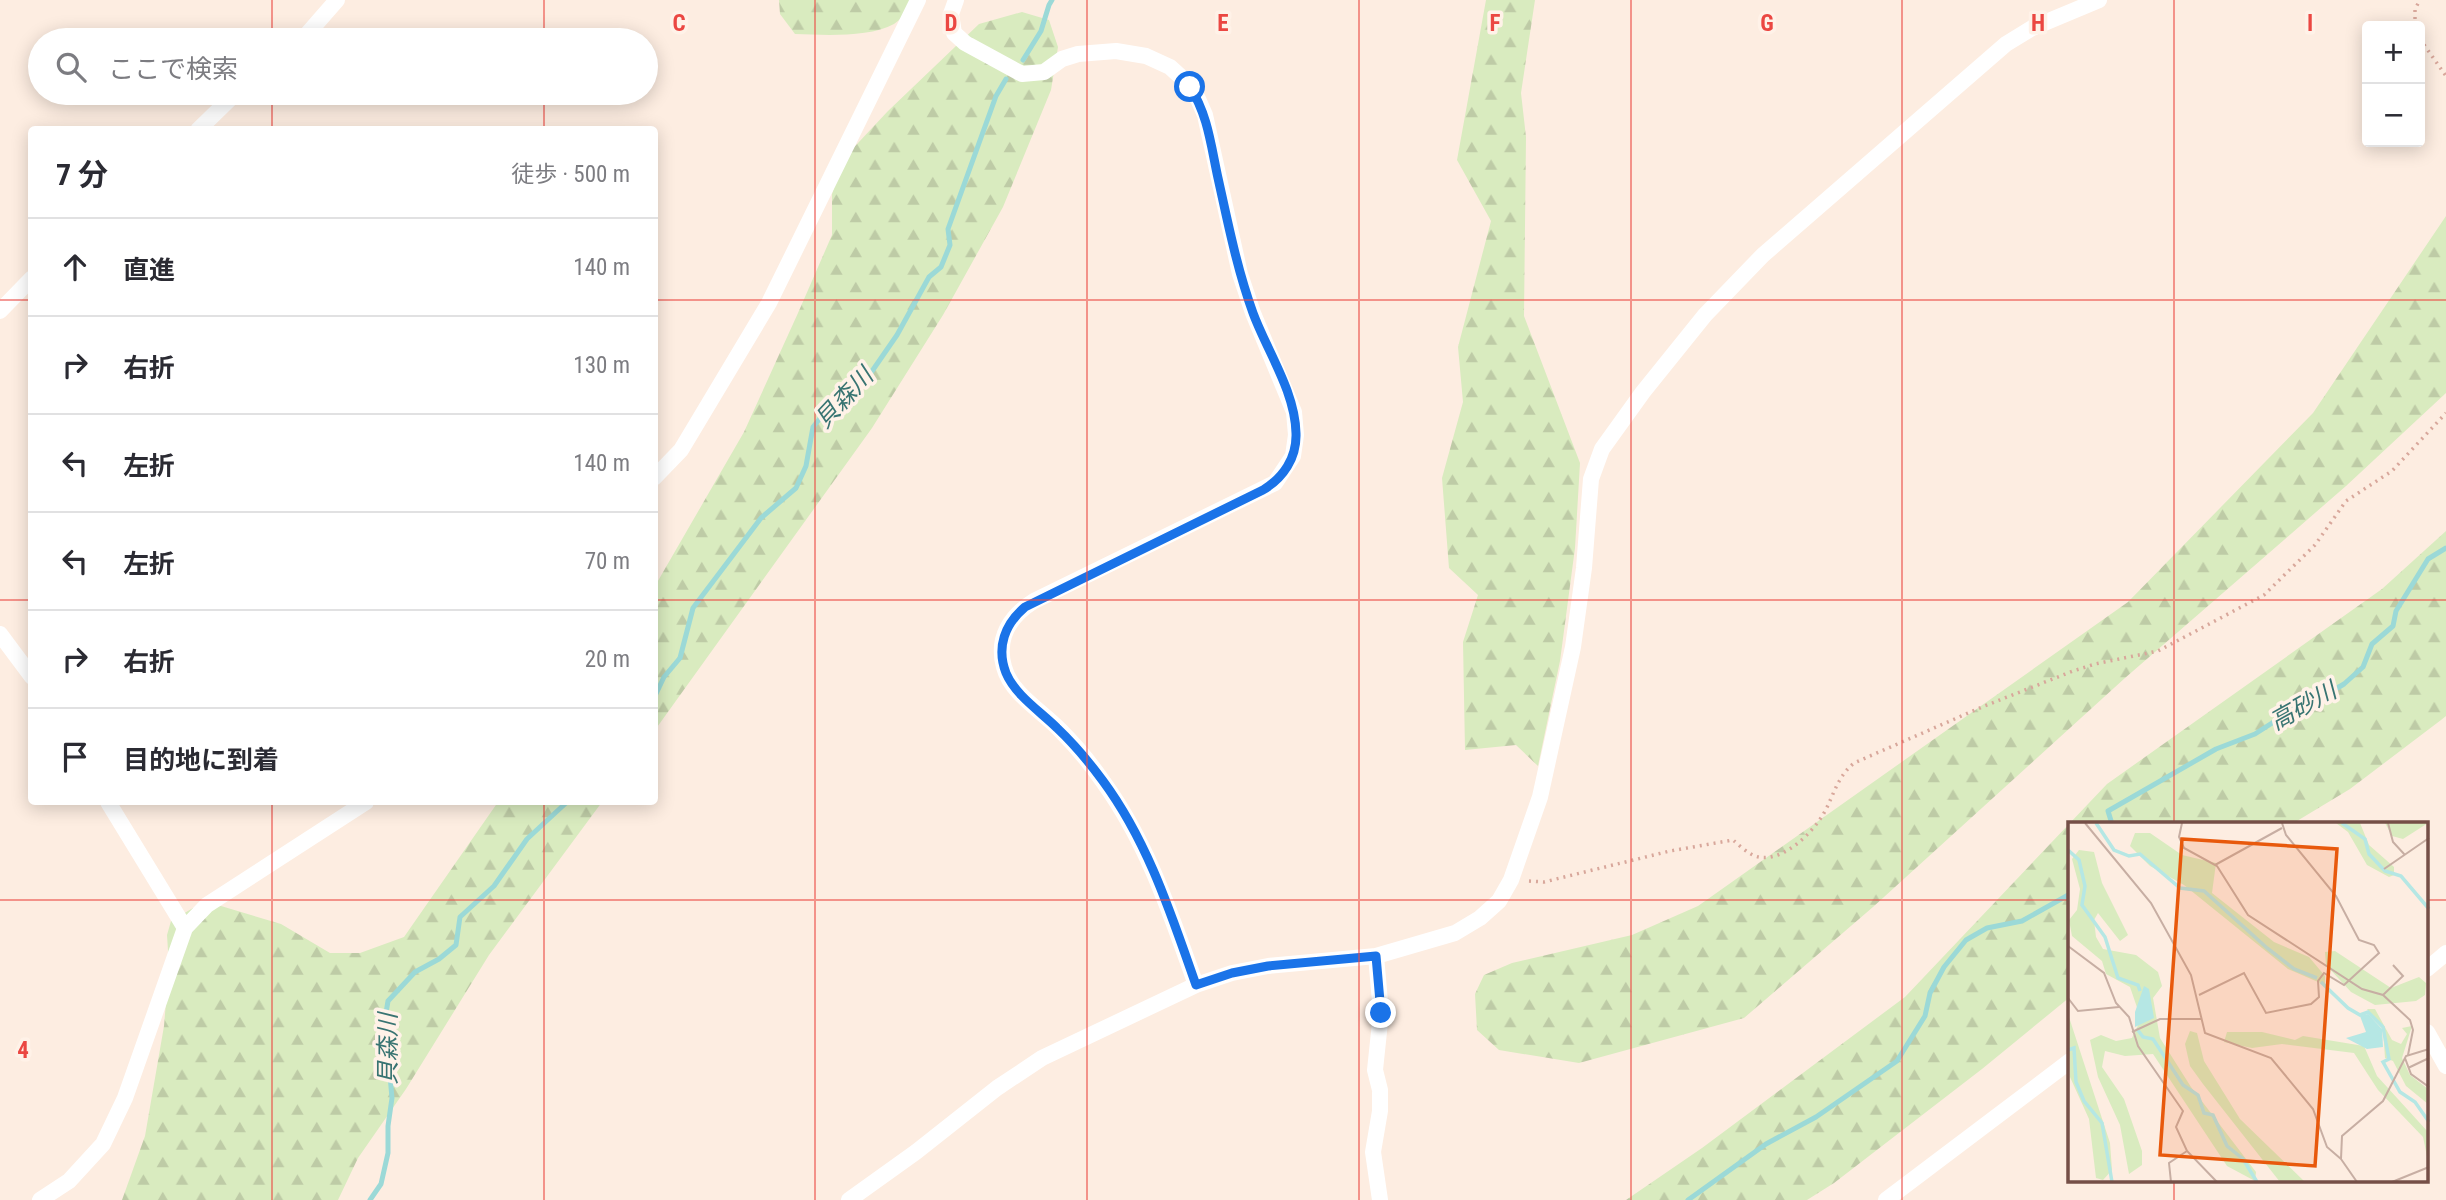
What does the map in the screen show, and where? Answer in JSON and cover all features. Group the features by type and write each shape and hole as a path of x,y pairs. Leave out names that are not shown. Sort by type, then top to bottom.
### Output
{"street":[{"path":"312,28 337,0"},
{"path":"658,474 681,450 769,303 918,0"},
{"path":"956,0 951,14 954,33 965,43 1022,74 1036,75 1062,59 1078,54 1116,51 1158,61 1170,67 1190,87 1205,115 1240,274 1253,313 1294,412 1296,435 1293,456 1275,483 1034,601 1010,621 1003,640 1003,661 1009,679 1083,755 1129,820 1164,895 1196,985"},
{"path":"849,1200 997,1088 1042,1058 1196,985 1232,973 1268,966 1376,956 1455,933 1480,918 1499,901 1511,880 1540,797 1573,647 1584,568 1591,479 1602,449 1643,392 1705,315 1763,256 2006,44 2032,28 2099,0"},
{"path":"202,126 224,105"},
{"path":"0,311 28,282"},
{"path":"0,634 28,672"},
{"path":"110,805 185,928"},
{"path":"40,1200 69,1181 103,1144 125,1098 185,928 207,905 361,805"},
{"path":"2428,968 2446,953"},
{"path":"1376,956 1381,1013 1375,1070 1380,1090 1380,1111 1373,1152 1380,1200"},
{"path":"2428,1034 2446,1066"},
{"path":"1886,1200 2068,1063"}],"path":[{"path":"2415,21 2414,9 2420,0"},
{"path":"2425,46 2446,76"},
{"path":"1511,880 1544,882 1670,851 1733,840 1755,856 1768,857 1790,850 1823,814 1836,783 1854,763 2073,671 2158,651 2264,595 2315,545 2346,501 2392,471 2446,413"}],"green space":[{"path":"779,0 917,0 894,24 872,32 832,35 795,34 780,14"},
{"path":"1486,0 1535,0 1521,93 1526,137 1524,316 1580,463 1575,548 1560,661 1538,766 1516,745 1465,750 1463,642 1478,595 1449,568 1442,478 1463,402 1458,347 1491,221 1457,160"},
{"path":"1022,12 1049,20 1058,47 1051,90 1003,207 943,315 872,428 658,726 658,581 744,432 798,313 832,235 832,194 843,159 888,111 979,24"},
{"path":"2446,216 2446,393 2346,486 2125,678 1873,907 1744,1018 1579,1063 1499,1050 1477,1030 1475,994 1484,975 1512,963 1632,935 1698,906 2128,602 2313,413"},
{"path":"2446,531 2446,716 2350,789 2295,822 2071,822 2107,784 2382,589"},
{"path":"496,805 600,805 489,955 406,1089 358,1158 338,1200 122,1200 145,1136 164,1026 169,966 167,935 171,921 193,908 221,906 281,924 330,953 360,953 404,937"},
{"path":"2068,825 2068,999 1982,1069 1834,1183 1807,1200 1626,1200 1702,1148 1905,997"}],"waterway":[{"name":"貝森川","path":"1023,60 1041,31 1052,0"},
{"name":"貝森川","path":"658,690 664,677 680,658 693,608 761,518 796,488 806,466 813,427 830,406 868,377 897,335 929,277 941,267 950,245 948,229 996,96 1006,79"},
{"name":"高砂川","path":"2111,822 2108,811 2216,749 2255,734 2303,703 2319,699 2344,684 2363,667 2372,644 2393,626 2396,611 2428,559 2446,548"},
{"name":"貝森川","path":"370,1200 381,1184 388,1153 392,1098 385,1019 388,1001 415,972 439,959 456,945 460,917 494,886 527,839 564,805"},
{"path":"1688,1200 1766,1144 1816,1117 1897,1061 1925,1016 1930,993 1944,967 1966,940 1987,928 2022,921 2068,895"}],"route":[{"path":"1190,87 1205,115 1240,274 1253,313 1294,412 1296,435 1293,456 1275,483 1263,490 1025,607 1010,621 1005,630 1002,651 1004,670 1018,691 1083,755 1129,820 1164,895 1196,985 1232,973 1268,966 1376,956 1381,1013"}]}
